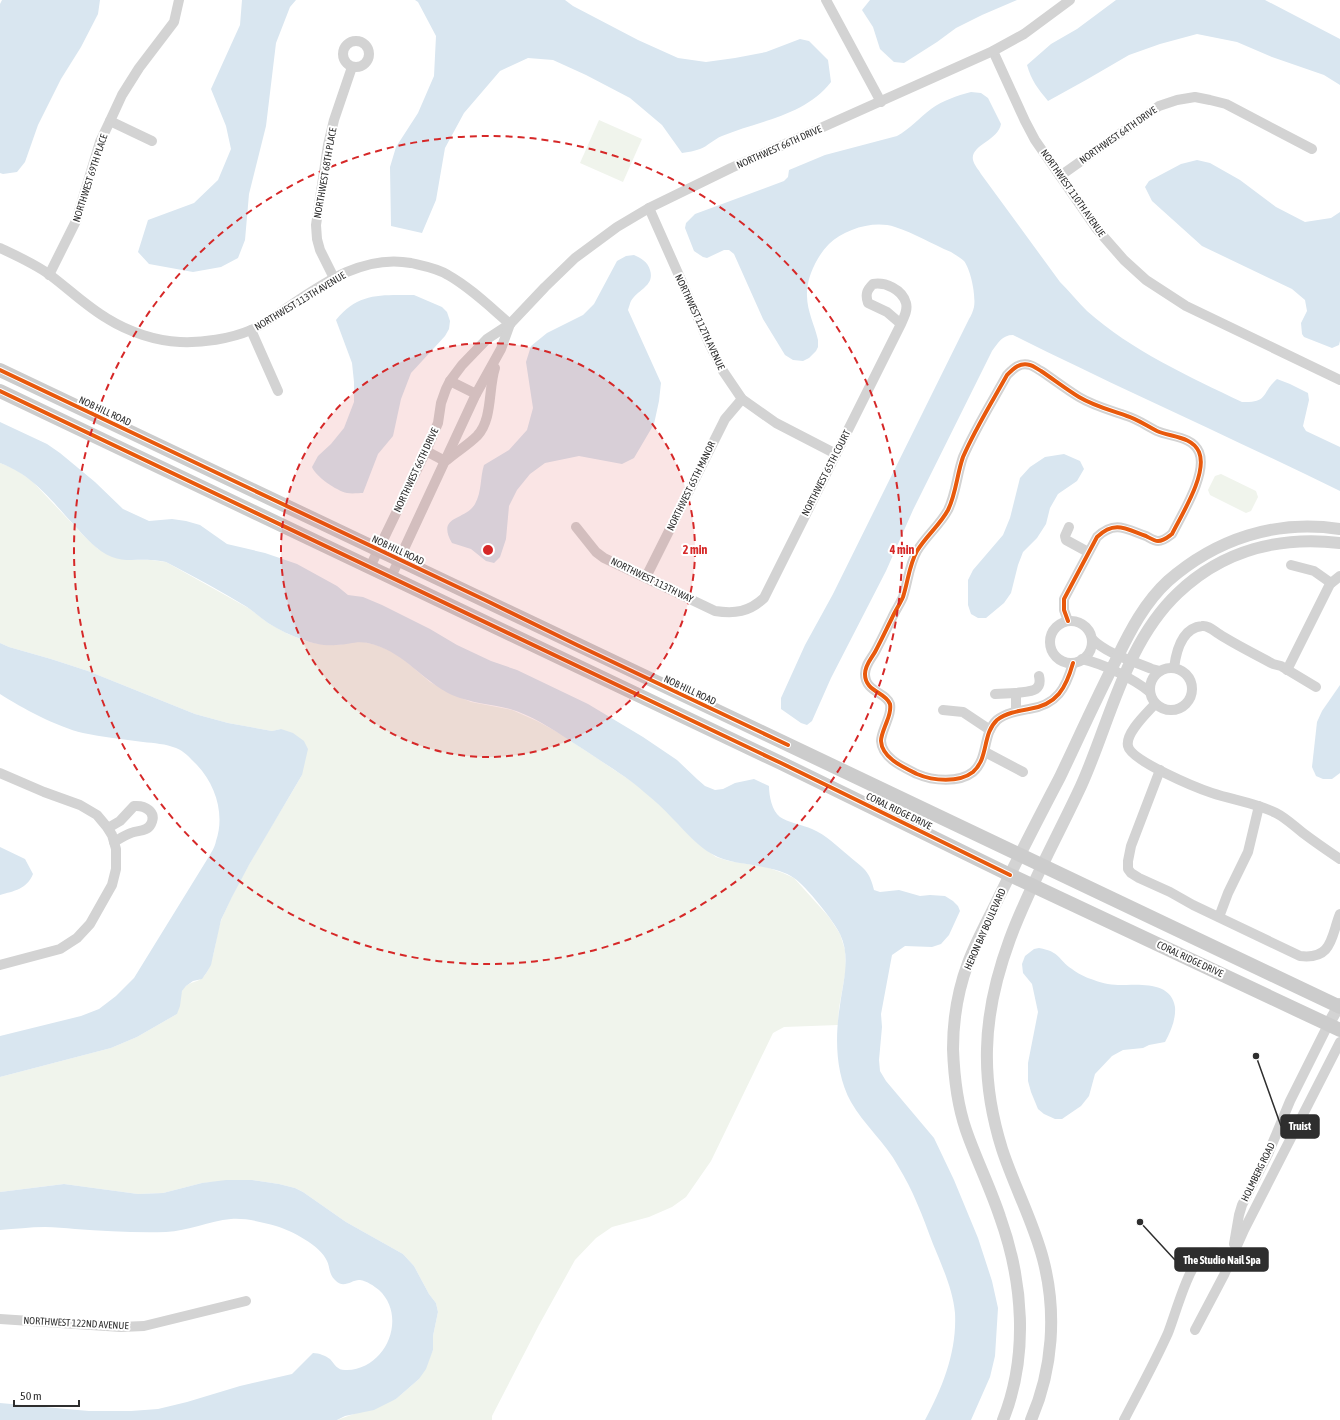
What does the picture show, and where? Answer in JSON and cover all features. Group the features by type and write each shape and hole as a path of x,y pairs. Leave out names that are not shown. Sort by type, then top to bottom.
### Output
{"main road":[{"name":"NOB HILL ROAD","path":"0,370 788,745"},
{"path":"0,390 391,577"},
{"name":"CORAL RIDGE DRIVE","path":"391,577 781,762 1033,886 1334,1027"},
{"name":"CORAL RIDGE DRIVE","path":"788,745 1340,1006"}],"street":[{"name":"NORTHWEST 69TH PLACE","path":"49,274 76,221 98,148 122,95 139,68 174,22 179,0"},
{"path":"826,0 881,102"},
{"name":"NORTHWEST 66TH DRIVE","path":"370,567 426,452 438,423 441,403 450,381 462,365 487,339 510,324 564,267 617,227 648,208 731,168 993,51 1024,34 1070,0"},
{"name":"NORTHWEST 110TH AVENUE","path":"993,51 1035,140 1096,228 1124,260 1146,280 1186,306 1340,380"},
{"name":"NORTHWEST 68TH PLACE","path":"334,278 320,250 317,239 316,225 328,145 334,120 352,67"},
{"name":"NORTHWEST 64TH DRIVE","path":"1060,176 1159,106 1177,100 1195,97 1226,104 1312,149"},
{"path":"110,121 152,141"},
{"name":"NORTHWEST 112TH AVENUE","path":"648,208 709,343 723,371 742,399 776,423 836,454"},
{"name":"NORTHWEST 113TH AVENUE","path":"0,248 49,274 90,307 129,330 156,338 180,342 206,341 228,337 251,330 334,278 359,267 384,261 405,262 429,267 448,275 467,288 510,324"},
{"name":"NORTHWEST 66TH DRIVE","path":"445,461 477,437 484,426 492,378 510,324"},
{"name":"NORTHWEST 65TH COURT","path":"739,611 749,609 764,598 901,324"},
{"path":"251,330 278,391"},
{"name":"NORTHWEST 66TH DRIVE","path":"391,577 476,394 501,349"},
{"path":"1068,621 1064,610 1064,599 1096,537 1104,530 1113,527 1122,528 1158,541 1166,539 1172,534 1197,482 1200,472 1201,459 1198,450 1191,443 1181,437 1158,432 1128,416 1105,409 1080,397 1030,365 1021,364 1015,367 1007,375 971,441 959,470 952,502 939,523 917,551 903,596 875,652 867,664 865,673 866,680 872,689 887,699 890,706 881,739 883,749 889,758 902,766 919,775 935,779 964,777 974,771 981,762 985,752 990,730 998,720 1016,711 1036,708 1048,703 1059,695 1078,661 1089,652 1092,646 1090,633 1081,623 1068,621 1056,626 1052,632 1050,645 1055,657 1067,663 1078,661 1100,665 1141,685 1150,692"},
{"path":"450,381 476,394"},
{"name":"NORTHWEST 65TH MANOR","path":"646,577 725,419 742,399"},
{"path":"426,452 445,461"},
{"name":"NORTHWEST 113TH WAY","path":"576,527 596,552 604,558 715,611 739,611"},
{"path":"1069,527 1065,536 1066,540 1088,552"},
{"name":"HERON BAY BOULEVARD","path":"1003,1420 1011,1395 1019,1355 1019,1289 1012,1251 1000,1216 965,1129 955,1083 953,1047 957,1007 968,964 1020,854 1061,774 1118,655 1146,606 1166,584 1190,564 1216,547 1240,537 1276,529 1314,527 1340,529"},
{"path":"1032,1420 1046,1377 1052,1319 1048,1284 1042,1257 1002,1148 994,1119 987,1079 987,1048 991,1012 998,973 1010,939 1033,886 1082,784 1124,676 1144,636 1159,613 1178,592 1200,575 1219,563 1244,552 1267,545 1292,541 1340,543"},
{"path":"1292,565 1314,571 1331,583"},
{"path":"1287,670 1331,583 1340,576"},
{"path":"1174,668 1175,656 1183,638 1193,629 1203,626 1316,686"},
{"path":"1092,639 1099,646 1118,655 1160,671"},
{"path":"1167,668 1174,668 1187,675 1191,682 1191,696 1182,708 1168,710 1155,704 1151,698 1150,692 1152,680 1160,671 1167,668"},
{"path":"995,694 1035,690 1040,687 1039,676"},
{"path":"1016,693 1016,711"},
{"path":"1155,704 1137,723 1129,740 1128,746 1131,752 1139,759 1185,782 1212,793 1259,806 1277,814 1340,860"},
{"path":"942,710 963,712 990,730"},
{"path":"985,752 1023,772"},
{"path":"1160,770 1131,846 1128,861 1128,869 1131,873 1219,918 1300,956 1308,957 1317,955 1324,951 1330,944 1340,914"},
{"path":"0,773 44,792 80,805 97,815 111,835 116,849 116,869 112,885 90,924 76,938 60,949 0,965"},
{"path":"1219,918 1228,893 1248,852 1259,806"},
{"name":"HOLMBERG ROAD","path":"1232,1258 1238,1215 1242,1205 1271,1147 1290,1101 1334,1027 1340,1006"},
{"name":"HOLMBERG ROAD","path":"1232,1258 1244,1230 1340,1042"},
{"path":"1124,1420 1168,1333 1190,1276 1197,1263 1201,1257 1210,1252 1223,1254 1232,1258 1195,1330"},
{"name":"NORTHWEST 122ND AVENUE","path":"0,1319 120,1327 144,1326 246,1301"}],"shaded area":[{"path":"2,0 100,0 98,14 81,47 61,79 38,125 25,162 17,172 3,174 0,173 0,4"},
{"path":"242,0 296,0 290,7 276,43 266,126 249,194 245,240 238,258 221,267 193,272 149,264 138,252 148,220 194,203 218,180 231,149 226,126 211,89 240,25"},
{"path":"415,0 565,0 573,6 638,40 678,58 706,62 766,52 800,39 809,41 828,60 831,82 808,103 795,110 722,136 700,149 682,153 662,125 630,98 553,60 528,58 500,71 464,113 445,148 436,200 422,233 391,226 390,167 396,147 418,113 434,76 436,36 418,2"},
{"path":"870,0 1017,0 956,28 904,63 894,62 880,49 873,27 862,10"},
{"path":"1116,0 1265,0 1340,39 1340,85 1324,75 1272,57 1237,42 1197,34 1160,44 1129,55 1048,101 1035,84 1027,65 1051,44 1077,29"},
{"path":"971,92 981,93 988,98 1001,124 995,135 976,150 973,155 974,164 1060,282 1080,304 1104,325 1142,351 1242,402 1251,402 1261,399 1277,379 1308,393 1309,400 1303,426 1306,431 1340,447 1340,491 1094,375 1013,335 1006,336 992,351 913,510 886,571 831,678 812,721 807,725 801,723 781,709 781,698 805,645 833,594 971,315 974,307 974,296 969,270 964,261 951,252 895,227 887,225 869,225 843,234 829,244 820,255 808,282 807,302 818,340 818,347 809,358 803,361 793,360 785,355 763,319 734,254 729,250 724,250 707,258 703,257 694,251 685,228 686,223 695,214 784,181 788,177 789,170 825,155 897,136 927,112 941,103"},
{"path":"599,120 642,139 623,182 580,163"},
{"path":"1197,160 1210,163 1240,180 1276,207 1305,222 1331,218 1340,212 1339,345 1332,348 1304,337 1302,334 1301,323 1307,311 1305,300 1292,289 1202,246 1152,201 1145,187 1149,181 1181,164"},
{"path":"634,255 646,263 649,267 651,275 648,284 631,301 628,310 661,383 654,424 634,458 622,464 579,456 545,463 530,474 517,490 509,506 506,539 500,557 494,563 486,561 471,549 452,543 447,527 454,519 465,513 475,504 479,495 484,465 509,450 527,430 533,408 526,362 531,346 547,333 583,315 594,304 617,261 626,256"},
{"path":"414,295 442,307 447,312 450,321 449,329 445,336 411,373 401,399 393,436 378,454 363,493 343,492 317,475 312,467 318,456 331,444 344,428 354,402 352,363 336,320 353,304 371,297"},
{"path":"0,422 47,444 60,453 95,482 123,509 149,521 172,519 200,525 227,544 265,553 297,564 337,586 348,595 363,597 382,605 430,629 457,645 491,661 517,670 588,704 643,737 677,760 705,786 715,790 723,789 735,783 754,779 769,786 772,803 775,811 780,817 822,834 862,866 871,879 874,890 880,892 899,890 920,896 945,896 958,906 960,911 949,935 941,944 932,947 905,946 892,955 881,1014 882,1027 879,1060 880,1071 886,1081 934,1138 954,1180 978,1238 992,1281 998,1308 995,1356 990,1377 971,1420 925,1420 938,1395 948,1368 954,1341 954,1304 950,1287 913,1194 893,1158 856,1110 846,1091 839,1067 837,1042 838,1017 846,961 845,952 837,928 805,888 794,878 783,872 724,859 707,851 691,838 659,805 634,784 563,736 529,716 510,709 473,702 452,695 432,683 396,655 375,645 359,642 342,645 324,645 311,643 290,635 268,623 247,607 227,595 166,562 153,560 131,560 112,557 96,547 87,539 32,482 12,468 0,463"},
{"path":"1064,454 1080,461 1084,469 1077,481 1058,494 1050,508 1046,524 1037,538 1023,552 1011,593 1004,603 986,618 978,618 971,614 968,605 968,580 973,570 1003,535 1010,518 1020,478 1030,467 1045,457"},
{"path":"0,463 15,469 32,481 98,549 135,560 166,562 250,609 268,623 288,634 308,642 338,645 360,641 376,645 391,651 402,658 430,682 452,694 471,702 512,710 559,733 640,787 696,842 716,857 729,861 766,867 794,878 829,917 840,934 845,950 846,969 839,1008 838,1025 784,1027 773,1033 711,1161 686,1197 672,1207 649,1217 612,1227 596,1238 575,1260 539,1325 492,1416 492,1420 337,1420 396,1399 419,1379 433,1350 433,1336 438,1312 436,1303 429,1294 414,1266 403,1254 346,1222 295,1188 252,1180 202,1183 163,1193 138,1194 64,1184 0,1192 0,1077 111,1048 137,1037 177,1014 180,996 184,988 202,978 208,970 214,953 220,924 231,899 250,863 302,775 281,729 272,731 228,723 195,714 88,671 0,643"},
{"path":"1221,474 1256,491 1258,497 1251,511 1246,513 1210,495 1208,490 1215,476"},
{"path":"0,643 88,671 195,714 228,723 272,731 281,729 293,733 304,741 308,749 302,775 249,865 221,920 211,965 202,979 193,981 182,991 180,1006 177,1014 137,1037 111,1048 0,1077 0,1036 81,1016 99,1009 116,996 134,978 213,850 219,831 220,821 214,791 204,773 187,755 179,749 164,745 98,736 73,730 40,716 0,694"},
{"path":"1340,685 1340,773 1332,779 1323,779 1316,776 1312,767 1317,722 1322,711"},
{"path":"0,847 25,859 33,874 27,883 20,889 0,895"},
{"path":"1039,948 1055,954 1076,972 1097,981 1115,985 1143,985 1160,988 1167,992 1172,998 1175,1007 1173,1025 1165,1042 1149,1045 1143,1048 1123,1050 1112,1056 1095,1074 1089,1096 1081,1106 1062,1119 1055,1119 1044,1114 1038,1109 1028,1081 1028,1063 1038,1012 1032,984 1023,973 1022,964 1025,956 1034,949"},
{"path":"226,1180 252,1180 295,1188 346,1222 403,1254 414,1266 429,1294 436,1303 438,1312 433,1336 433,1350 426,1369 419,1379 396,1399 374,1410 345,1416 337,1420 0,1420 0,1403 89,1411 131,1411 158,1409 240,1386 292,1374 313,1353 320,1354 330,1359 339,1369 344,1370 361,1367 373,1361 382,1351 388,1340 392,1327 392,1314 388,1301 373,1285 360,1280 345,1284 338,1283 333,1278 327,1261 318,1249 305,1239 276,1226 242,1219 231,1219 166,1232 120,1232 49,1227 0,1230 0,1192 64,1184 138,1194 163,1193 202,1183"}],"cycle path":[{"path":"1068,621 1064,610 1064,599 1097,537 1103,532 1115,527 1126,529 1156,541 1167,538 1172,534 1193,493 1200,471 1201,461 1196,447 1186,440 1162,433 1131,417 1090,403 1074,394 1041,371 1030,365 1023,364 1015,368 1007,375 973,436 963,457 953,497 948,510 914,556 903,597 877,648 868,662 865,674 868,685 888,700 890,704 889,715 881,739 882,747 894,761 917,774 946,780 967,776 978,766 984,753 989,732 997,720 1012,713 1047,704 1059,694 1067,680 1073,663"},
{"path":"0,370 788,745"},
{"path":"0,391 781,763 1010,875"}],"place":[{"name":"Truist","path":"1256,1056"},
{"name":"The Studio Nail Spa","path":"1140,1222"}]}
